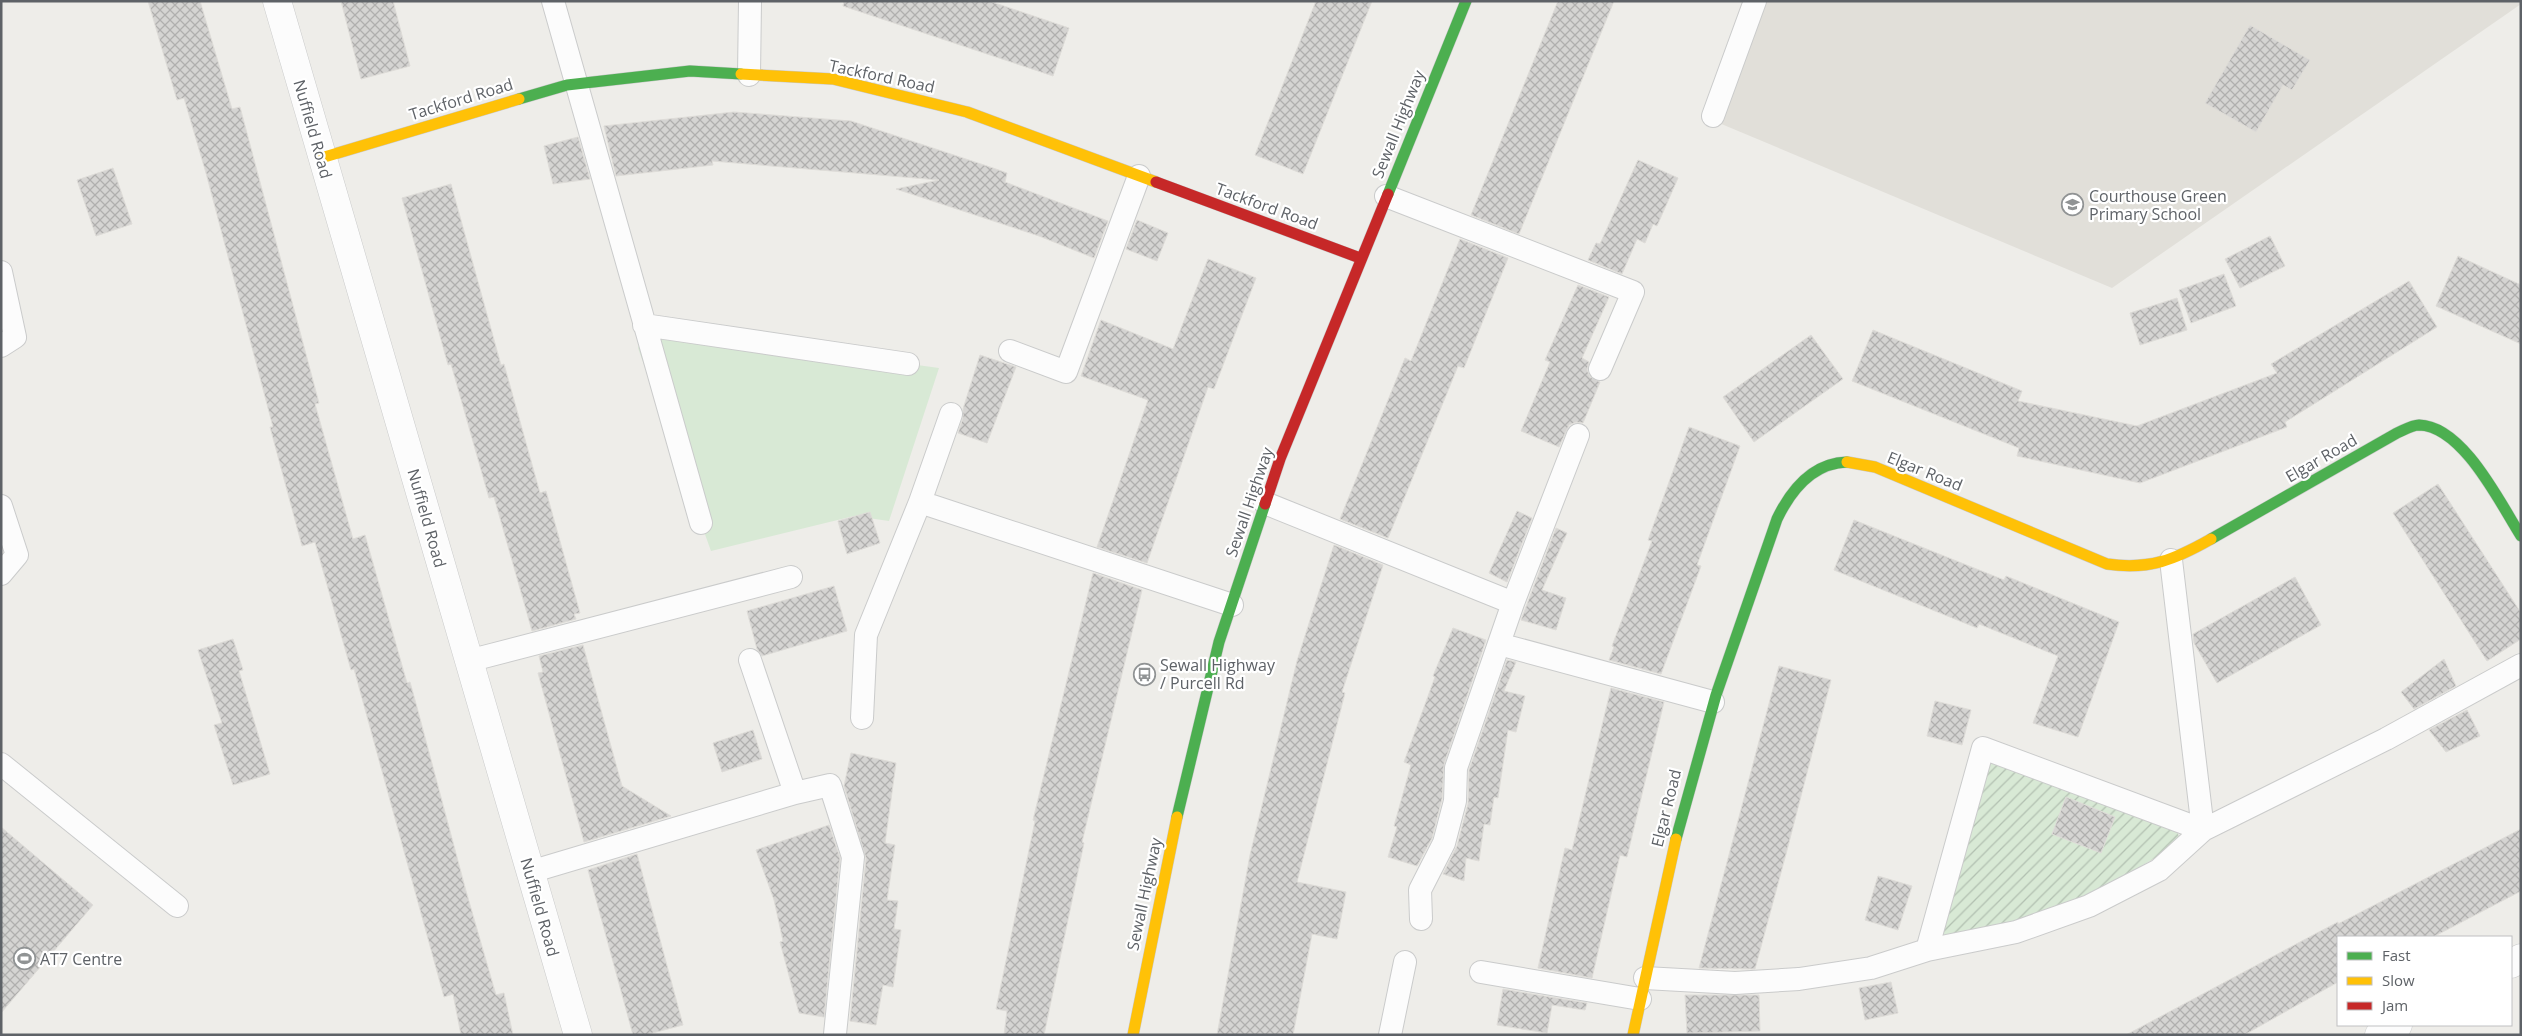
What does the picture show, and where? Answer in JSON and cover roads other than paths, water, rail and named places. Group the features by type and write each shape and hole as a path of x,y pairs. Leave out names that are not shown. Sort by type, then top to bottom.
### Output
{"street":[{"name":"Nuffield Road","path":"277,1 321,158 578,1035"},
{"name":"Sewall Highway","path":"1133,1035 1143,978 1186,775 1219,642 1280,459 1360,258 1466,1"},
{"name":"Tackford Road","path":"321,158 567,85 690,72 833,79 967,112 1360,258"},
{"name":"Elgar Road","path":"1633,1035 1664,882 1694,765 1726,656 1783,506 1799,484 1822,468 1848,462 1875,467 2107,564 2134,568 2159,565 2186,554 2396,433 2418,425 2435,428 2449,435 2462,447 2521,536"},
{"path":"2379,1035 2396,1026"}],"lane":[{"path":"553,1 701,523"},
{"path":"749,75 750,1"},
{"path":"1713,116 1755,1"},
{"path":"1010,351 1066,372 1140,176"},
{"path":"1386,196 1633,292 1600,369"},
{"path":"1,272 15,337 1,346"},
{"path":"644,325 908,364"},
{"path":"862,718 866,635 920,502 951,414"},
{"path":"1421,919 1420,890 1444,843 1455,800 1456,768 1513,603 1578,435"},
{"path":"920,502 1232,604"},
{"path":"1265,504 1513,603"},
{"path":"1,506 17,555 1,574"},
{"path":"2171,560 2203,830"},
{"path":"468,661 791,577"},
{"path":"1499,644 1713,702"},
{"path":"750,660 795,793"},
{"path":"1481,972 1642,988 1799,979 1871,968 1927,950 2016,932 2089,906 2159,870 2203,830 2386,739 2521,665"},
{"path":"1927,950 1983,748 2203,830"},
{"path":"1,764 177,906"},
{"path":"530,872 795,793 830,785 853,857 835,1034"},
{"path":"1390,1035 1405,962"}],"place":[{"name":"Courthouse Green Primary School","path":"2073,205"},
{"name":"Sewall Highway / Purcell Rd","path":"1144,674"},
{"name":"AT7 Centre","path":"24,959"}]}
